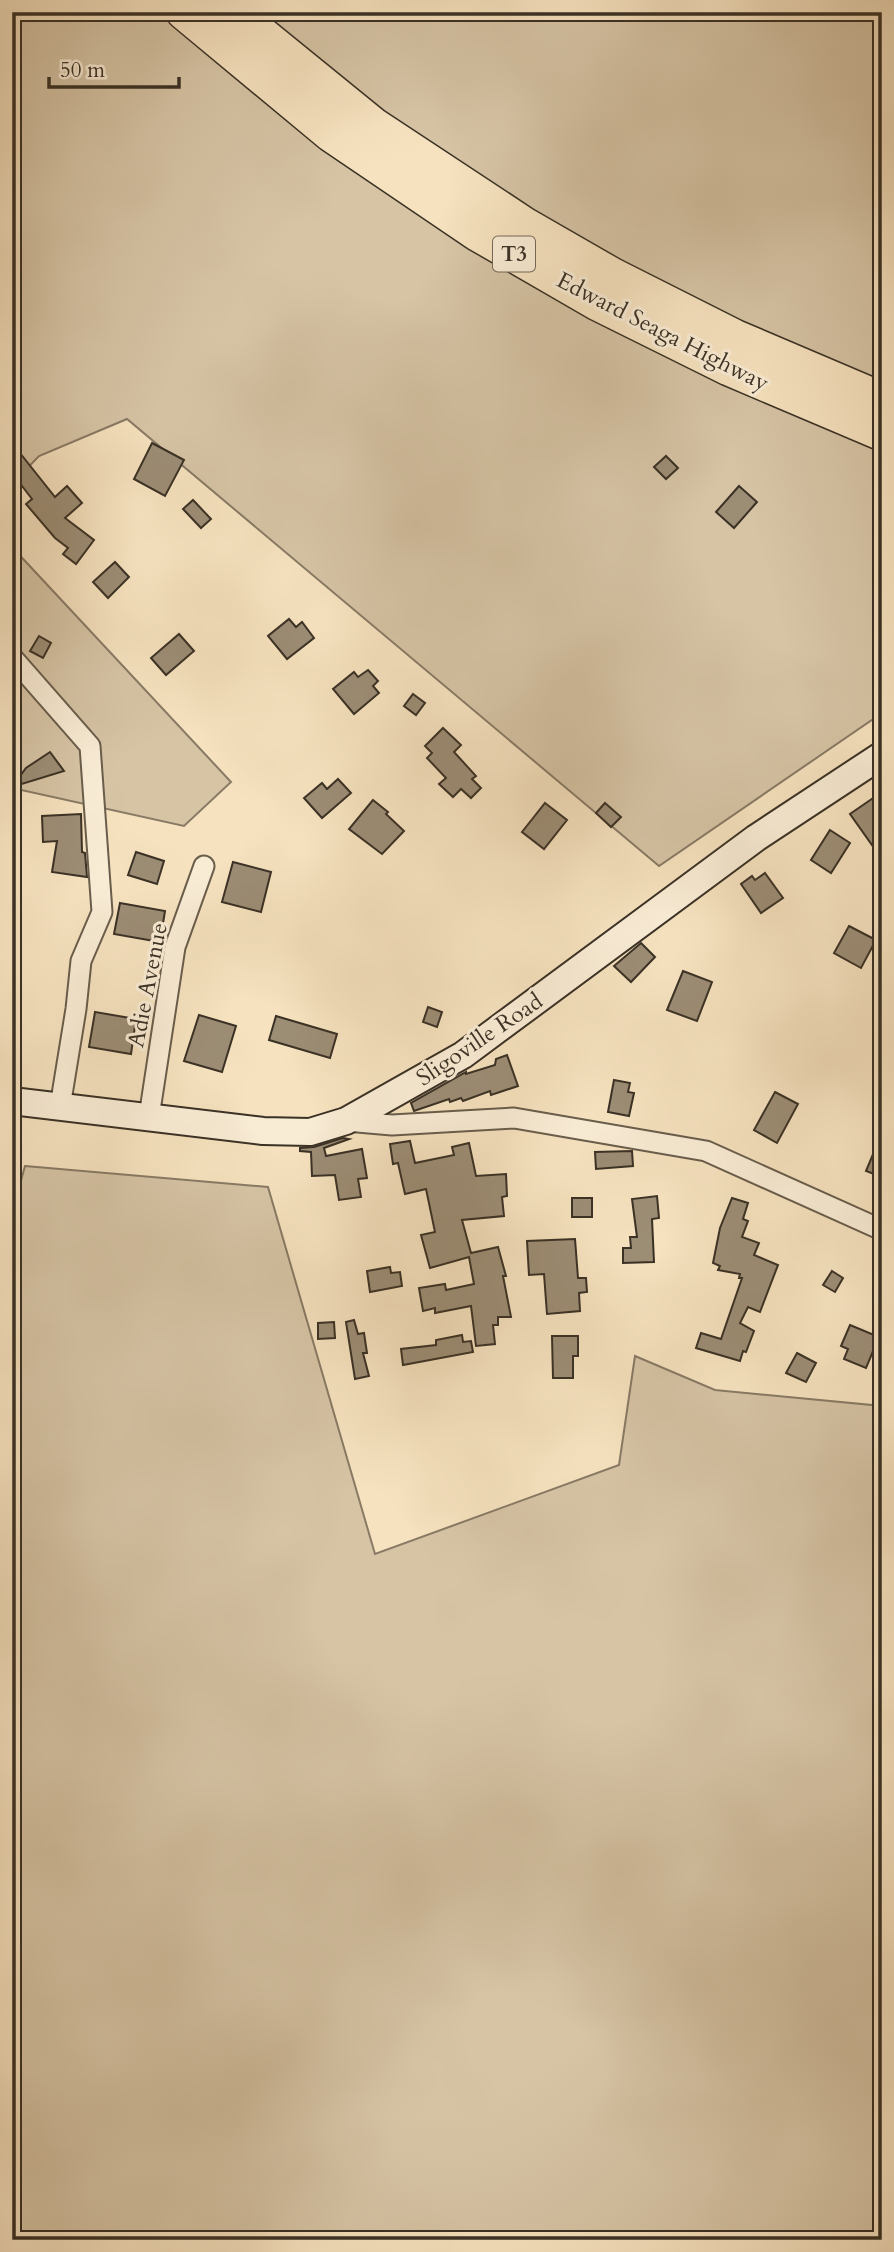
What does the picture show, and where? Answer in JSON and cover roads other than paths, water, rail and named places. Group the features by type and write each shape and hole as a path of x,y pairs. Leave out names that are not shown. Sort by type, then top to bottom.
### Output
{"highway":[{"name":"Edward Seaga Highway","path":"184,12 331,134 477,233 598,303 729,368 882,433"},
{"name":"Edward Seaga Highway","path":"234,12 373,125 526,226 613,276 734,337 882,400"}],"street":[{"path":"12,657 90,746 102,912 81,961 60,1107"},
{"name":"Sligoville Road","path":"12,1101 263,1131 310,1132 346,1121 463,1055 756,838 882,755"},
{"name":"Adie Avenue","path":"149,1117 175,947 204,866"},
{"path":"346,1121 392,1125 514,1118 706,1152 879,1231"}]}
